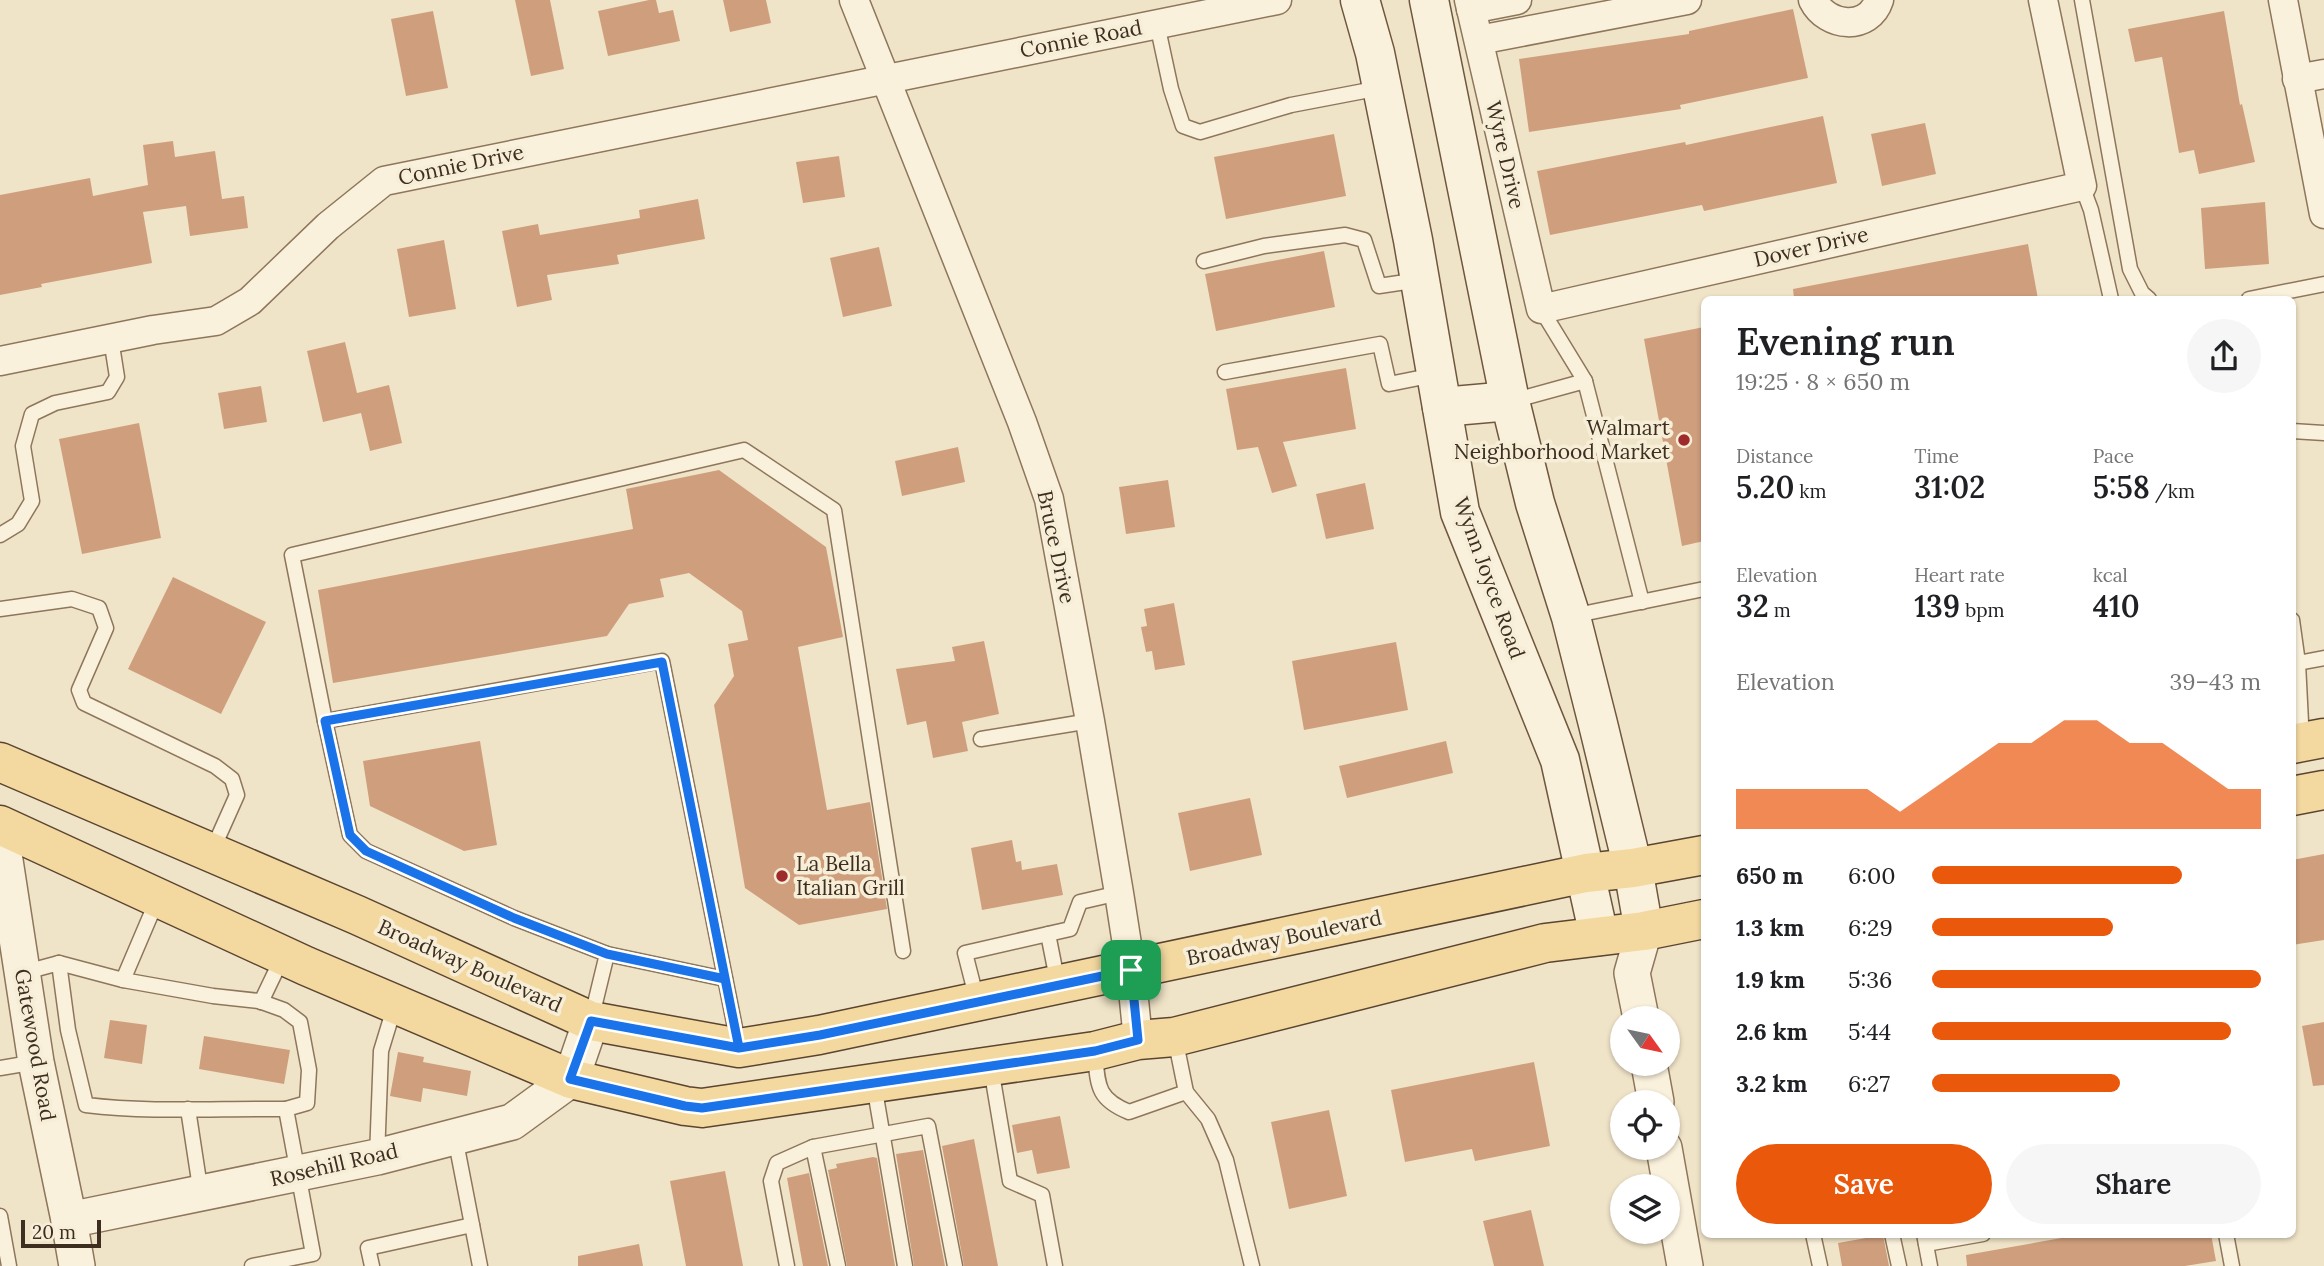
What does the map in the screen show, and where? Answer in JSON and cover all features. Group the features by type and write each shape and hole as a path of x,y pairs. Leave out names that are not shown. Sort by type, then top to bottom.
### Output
{"main road":[{"name":"Wynn Joyce Road","path":"1360,0 1382,87 1420,279 1460,512 1560,760 1600,936"},
{"name":"Wynn Joyce Road","path":"1429,0 1510,401 1535,503 1571,617 1633,868 1644,931"},
{"path":"1438,391 1510,401"},
{"name":"Broadway Boulevard","path":"0,762 357,915 591,1021 739,1048 808,1038 1586,873 1633,868 1701,856"},
{"path":"2296,795 2324,790"},
{"path":"0,827 283,956 570,1079 702,1108 1095,1051 1545,943 1644,931 1701,920"}],"street":[{"path":"855,0 886,78"},
{"name":"Connie Road","path":"886,78 1157,24 1200,8 1276,0"},
{"path":"1470,4 1517,0"},
{"path":"1479,40 1655,3 1687,0"},
{"path":"1813,0 1829,20 1841,22 1857,21 1871,15 1879,0"},
{"path":"2043,0 2082,186"},
{"path":"2283,0 2311,77 2324,214"},
{"name":"Wyre Drive","path":"1470,4 1541,309"},
{"name":"Connie Drive","path":"0,361 216,321 250,301 328,226 384,181 886,78"},
{"name":"Bruce Drive","path":"886,78 1022,422 1049,499 1090,721 1131,970 1156,1038"},
{"name":"Dover Drive","path":"1541,309 2082,186"},
{"name":"Gatewood Road","path":"0,827 6,910 22,973 36,1062 69,1220"},
{"name":"Wynn Joyce Road","path":"1639,1006 1632,973 1644,931"},
{"name":"Wynn Joyce Road","path":"1600,936 1632,973"},
{"path":"570,1079 591,1021"},
{"name":"Rosehill Road","path":"69,1220 377,1157 512,1122 570,1079"},
{"path":"1666,1160 1685,1266"},
{"path":"69,1220 77,1266"}],"lane":[{"path":"2082,0 2130,269 2146,296"},
{"path":"1157,24 1171,89 1183,126 1200,132 1291,105 1382,87"},
{"path":"2082,186 2091,210 2110,296"},
{"path":"1204,261 1264,246 1345,235 1364,240 1379,285 1420,279"},
{"path":"2264,296 2324,284"},
{"path":"1541,309 1585,381 1642,602"},
{"path":"0,535 18,524 32,501 23,446 32,414 55,403 108,392 117,377 111,339"},
{"path":"1225,372 1380,344 1389,384 1438,391"},
{"path":"1510,401 1585,381"},
{"path":"2296,431 2324,433"},
{"path":"725,979 607,954 514,918 366,851 350,835 292,555 744,450 834,510 903,951"},
{"path":"1571,617 1701,590"},
{"path":"0,609 72,598 99,608 106,628 79,690 84,703 215,766 232,779 237,795 211,852"},
{"path":"2296,649 2306,741"},
{"path":"2298,663 2324,658"},
{"path":"325,721 662,662 739,1048"},
{"path":"981,739 1090,721"},
{"path":"978,1002 965,953 1070,929 1080,902 1119,893"},
{"path":"123,980 158,898"},
{"path":"1048,934 1058,985"},
{"path":"591,1021 607,954"},
{"path":"261,1002 283,956"},
{"path":"22,973 59,963 123,980 261,1002 284,1010 300,1023 309,1070 307,1102 286,1110 131,1110 86,1105 68,1030 59,963"},
{"path":"377,1157 381,1051 396,1004"},
{"path":"1156,1038 1186,1092 1208,1119 1226,1160 1252,1266"},
{"path":"1095,1051 1099,1089 1111,1104 1129,1112 1186,1092"},
{"path":"0,1068 36,1062"},
{"path":"991,1066 1010,1181 1042,1195 1055,1266"},
{"path":"873,1083 905,1266"},
{"path":"188,1109 201,1194"},
{"path":"252,1266 313,1254 286,1110"},
{"path":"787,1266 771,1181 777,1163 813,1147 928,1126 955,1266"},
{"path":"455,1137 480,1266"},
{"path":"813,1147 838,1266"},
{"path":"0,1216 9,1266"},
{"path":"372,1266 369,1248 472,1225"},
{"path":"1815,1238 1820,1266"},
{"path":"1893,1238 1899,1266"},
{"path":"2227,1238 2232,1266"},
{"path":"1925,1239 1930,1266"}],"building":[{"path":"515,0 550,0 564,69 531,76"},
{"path":"656,0 659,13 673,10 680,41 608,56 598,11"},
{"path":"723,0 766,0 771,23 730,32"},
{"path":"1793,9 1808,78 1680,105 1681,109 1529,132 1519,59 1689,34 1689,31"},
{"path":"433,11 448,88 406,96 391,19"},
{"path":"2224,11 2240,105 2242,104 2255,162 2199,174 2194,150 2179,153 2162,57 2135,62 2128,29"},
{"path":"1823,116 1837,183 1704,211 1702,205 1550,235 1537,171 1685,142 1686,145"},
{"path":"1925,123 1936,174 1882,186 1871,134"},
{"path":"1334,134 1346,196 1226,219 1214,157"},
{"path":"173,141 175,157 215,151 222,199 244,196 248,228 190,236 186,206 143,212 152,263 41,284 42,287 0,295 0,195 90,178 93,196 148,185 143,145"},
{"path":"839,156 845,197 803,203 796,162"},
{"path":"698,199 705,239 617,255 619,264 547,275 552,300 517,307 502,231 538,224 540,235 640,218 639,210"},
{"path":"2265,202 2269,264 2205,269 2201,208"},
{"path":"444,240 456,309 409,317 397,249"},
{"path":"2028,244 2037,296 1794,296 1793,289"},
{"path":"879,247 892,306 843,317 830,258"},
{"path":"1324,251 1335,307 1216,331 1205,274"},
{"name":"Walmart Neighborhood Market","path":"1701,328 1701,542 1682,546 1644,339"},
{"path":"345,342 357,393 389,385 402,443 370,451 361,413 323,422 307,351"},
{"path":"1346,368 1356,429 1283,442 1297,486 1272,493 1258,447 1237,450 1226,389"},
{"path":"261,386 267,422 224,429 218,393"},
{"path":"139,423 161,538 82,554 59,439"},
{"path":"958,447 965,482 902,496 895,461"},
{"path":"719,470 826,547 843,637 798,647 827,810 870,802 887,909 799,925 745,888 714,705 734,676 728,644 748,640 742,611 689,573 660,579 664,597 629,604 607,636 333,683 318,590 633,529 626,489"},
{"path":"1168,480 1175,527 1126,534 1119,487"},
{"path":"1365,483 1374,529 1326,539 1316,494"},
{"path":"173,577 266,622 221,714 128,669"},
{"path":"1174,603 1185,665 1155,670 1152,651 1146,652 1141,627 1147,626 1144,609"},
{"path":"984,641 999,714 962,722 968,751 933,758 926,721 907,725 896,669 955,661 952,647"},
{"path":"1396,642 1408,710 1304,730 1292,661"},
{"path":"480,741 497,845 464,851 370,806 363,761"},
{"path":"1446,741 1453,773 1347,798 1339,766"},
{"path":"1250,798 1262,855 1190,871 1178,813"},
{"path":"1012,840 1016,862 1021,861 1022,870 1057,864 1063,895 982,910 971,848"},
{"path":"2324,854 2324,940 2296,944 2296,859"},
{"path":"110,1020 147,1025 142,1064 104,1058"},
{"path":"2324,1022 2324,1085 2313,1086 2302,1026"},
{"path":"204,1036 290,1050 284,1084 199,1069"},
{"path":"398,1052 424,1057 423,1062 471,1071 467,1096 423,1088 421,1102 390,1096"},
{"path":"1534,1062 1550,1146 1475,1161 1472,1149 1405,1162 1391,1090"},
{"path":"1329,1110 1347,1196 1289,1209 1271,1122"},
{"path":"1060,1116 1070,1168 1037,1174 1032,1150 1017,1153 1012,1125"},
{"path":"974,1139 998,1266 964,1266 942,1146"},
{"path":"923,1150 945,1266 914,1266 896,1154"},
{"path":"877,1158 895,1266 847,1266 828,1170 837,1168 836,1164"},
{"path":"725,1171 743,1266 686,1266 670,1181"},
{"path":"809,1173 828,1266 803,1266 787,1178"},
{"path":"1531,1210 1544,1266 1494,1266 1483,1221"},
{"path":"1884,1238 1889,1266 1842,1266 1838,1243"},
{"path":"2062,1238 2212,1238 2216,1261 2185,1266 1967,1266 1966,1255"},
{"path":"639,1244 643,1266 578,1266 578,1256"}],"place":[{"name":"Walmart Neighborhood Market","path":"1684,440"},
{"name":"La Bella Italian Grill","path":"782,876"}],"route":[{"path":"1131,970 820,1035 739,1048 725,979 607,954 514,918 366,851 350,835 325,721 662,662 739,1048 591,1021 570,1079 702,1108 1095,1051 1138,1040 1131,970"}]}
